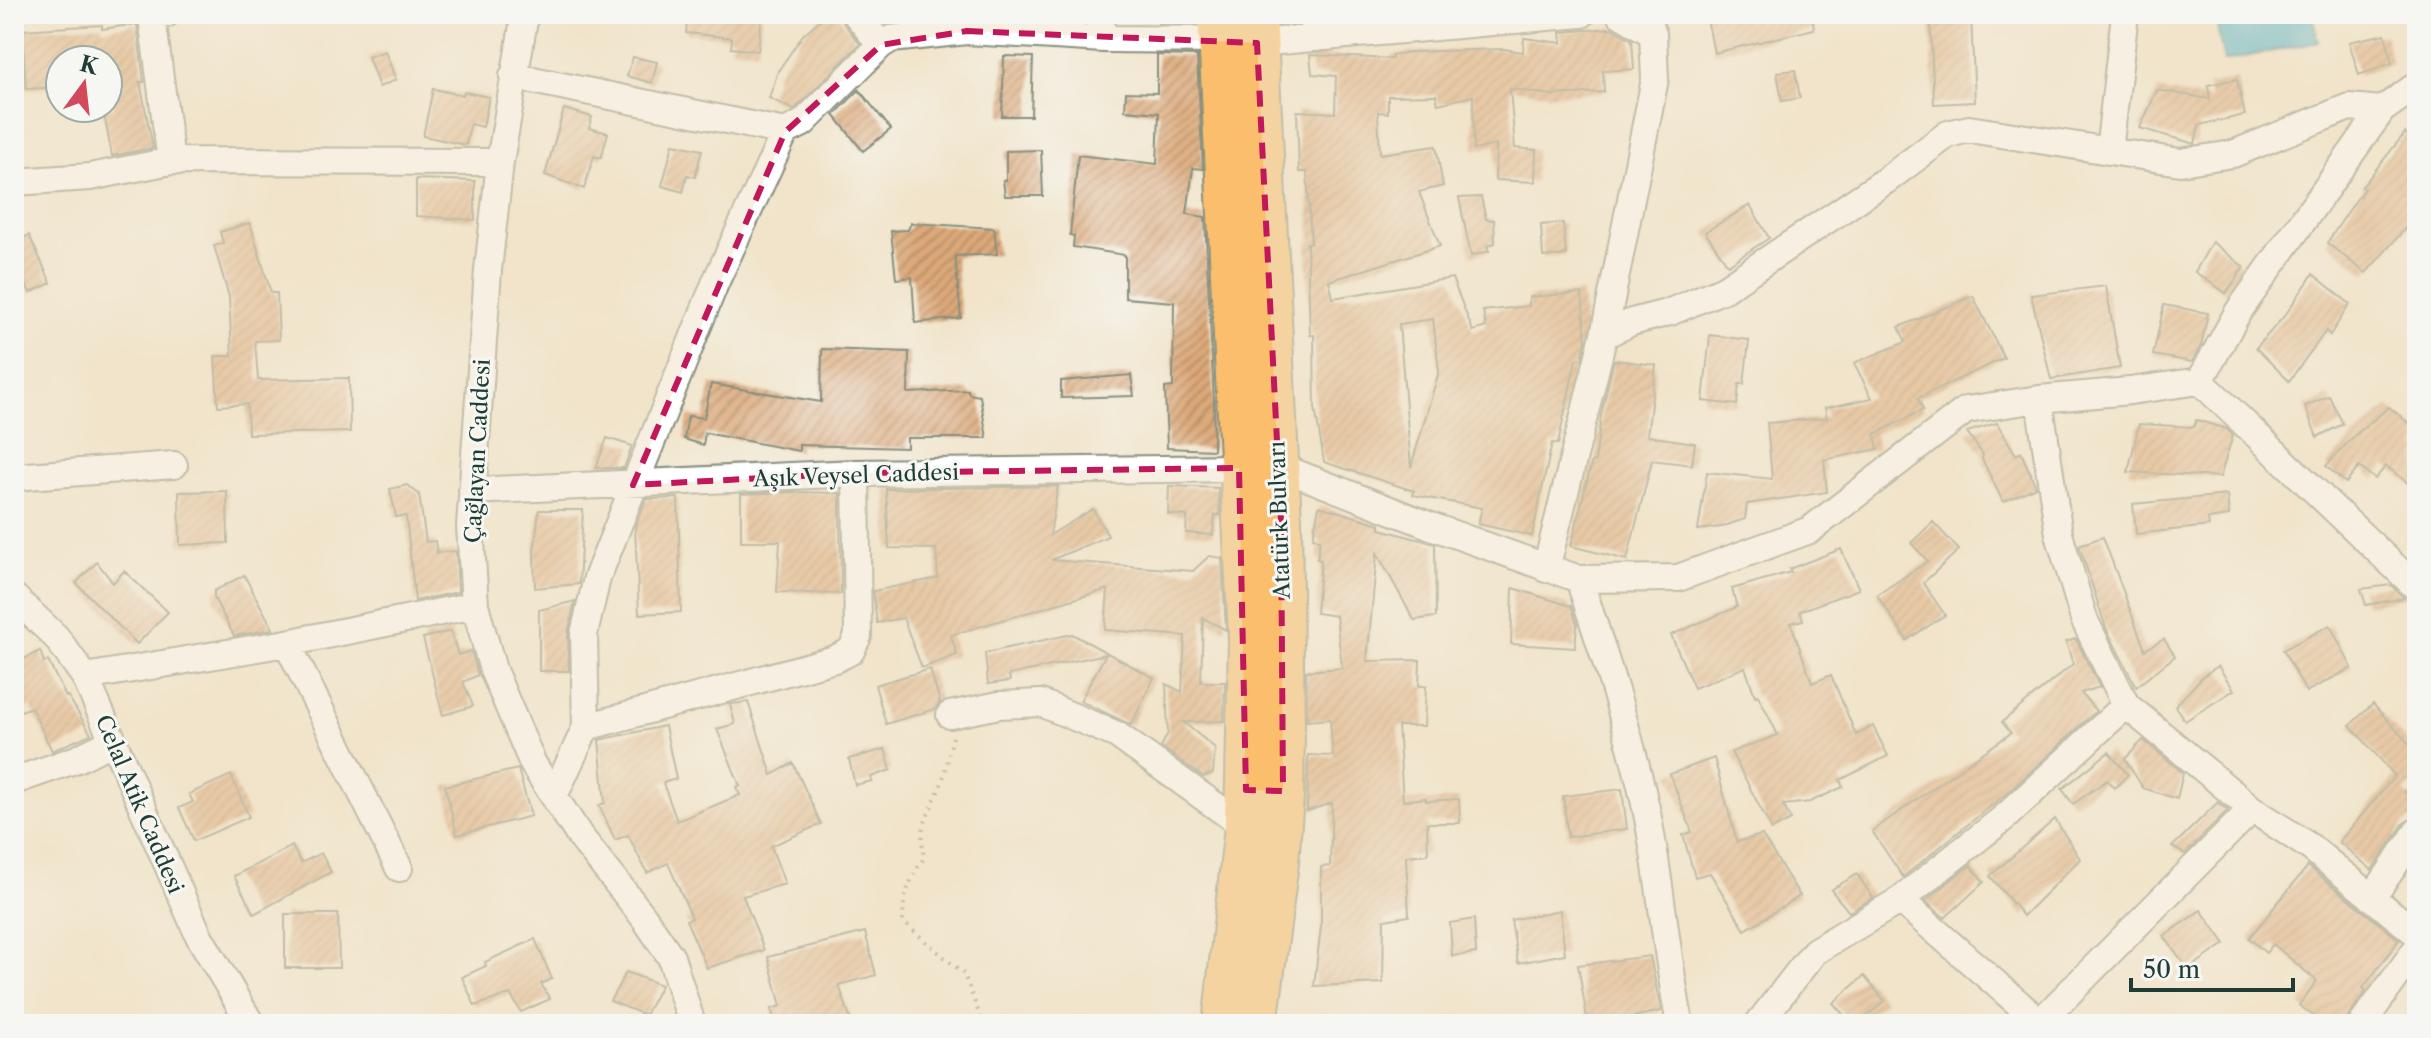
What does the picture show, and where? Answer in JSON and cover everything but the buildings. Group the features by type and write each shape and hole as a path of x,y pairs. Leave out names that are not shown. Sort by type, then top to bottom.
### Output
{"highway":[{"name":"Atatürk Bulvarı","path":"1223,1024 1258,803 1278,466 1237,28"},
{"name":"Atatürk Bulvarı","path":"1237,28 1239,468 1258,803 1273,913 1257,1024"}],"street":[{"path":"166,14 152,17 171,161"},
{"name":"Çağlayan Caddesi","path":"525,14 500,162 488,270 470,526 475,605 493,670 533,764 579,835 671,957 692,1024"},
{"path":"856,14 881,45"},
{"path":"513,76 785,132 803,123 881,45 891,39 967,31 1313,26 1582,14"},
{"path":"1546,569 1604,335 1655,79 1648,24 1620,14"},
{"path":"2109,151 2125,14"},
{"path":"2200,381 2238,312 2382,110 2417,85"},
{"path":"1604,335 1724,289 1885,181 1948,134 1969,129 2180,162 2233,154 2349,107 2382,110"},
{"path":"554,796 586,727 584,634 597,578 716,281 785,132"},
{"path":"14,182 90,177 171,161 500,162"},
{"path":"1278,466 1579,579 1678,578 1810,530 1966,410 2200,381"},
{"path":"2200,381 2417,587"},
{"path":"2039,399 2059,534 2084,619 2126,705 2252,809 2310,847 2417,934"},
{"path":"14,477 174,465"},
{"name":"Aşık Veysel Caddesi","path":"472,491 856,473 1239,468"},
{"path":"586,727 835,659 851,651 858,636 856,473"},
{"path":"1579,579 1618,694 1647,815 1680,1024"},
{"name":"Celal Atik Caddesi","path":"14,597 56,637 85,677 199,936 251,1024"},
{"path":"85,677 287,643 475,605"},
{"path":"287,643 399,868"},
{"path":"955,721 999,705 1041,703 1117,735 1258,803"},
{"path":"1758,1024 1815,951 1900,900 2005,817 2126,705"},
{"path":"14,781 77,759 113,741"},
{"path":"1900,900 1990,981 2042,1022 2252,809"},
{"path":"2372,898 2417,832"},
{"path":"2362,1024 2417,948"}],"path":[{"path":"955,721 939,792 926,815 921,840 924,858 903,897 903,922 964,974 983,1024"}],"highlighted area":[{"path":"967,31 1257,43 1281,521 1283,791 1246,790 1239,468 856,473 633,485 785,132 881,45"}],"water":[{"path":"2228,14 2312,14 2318,42 2224,61 2215,17"}]}
